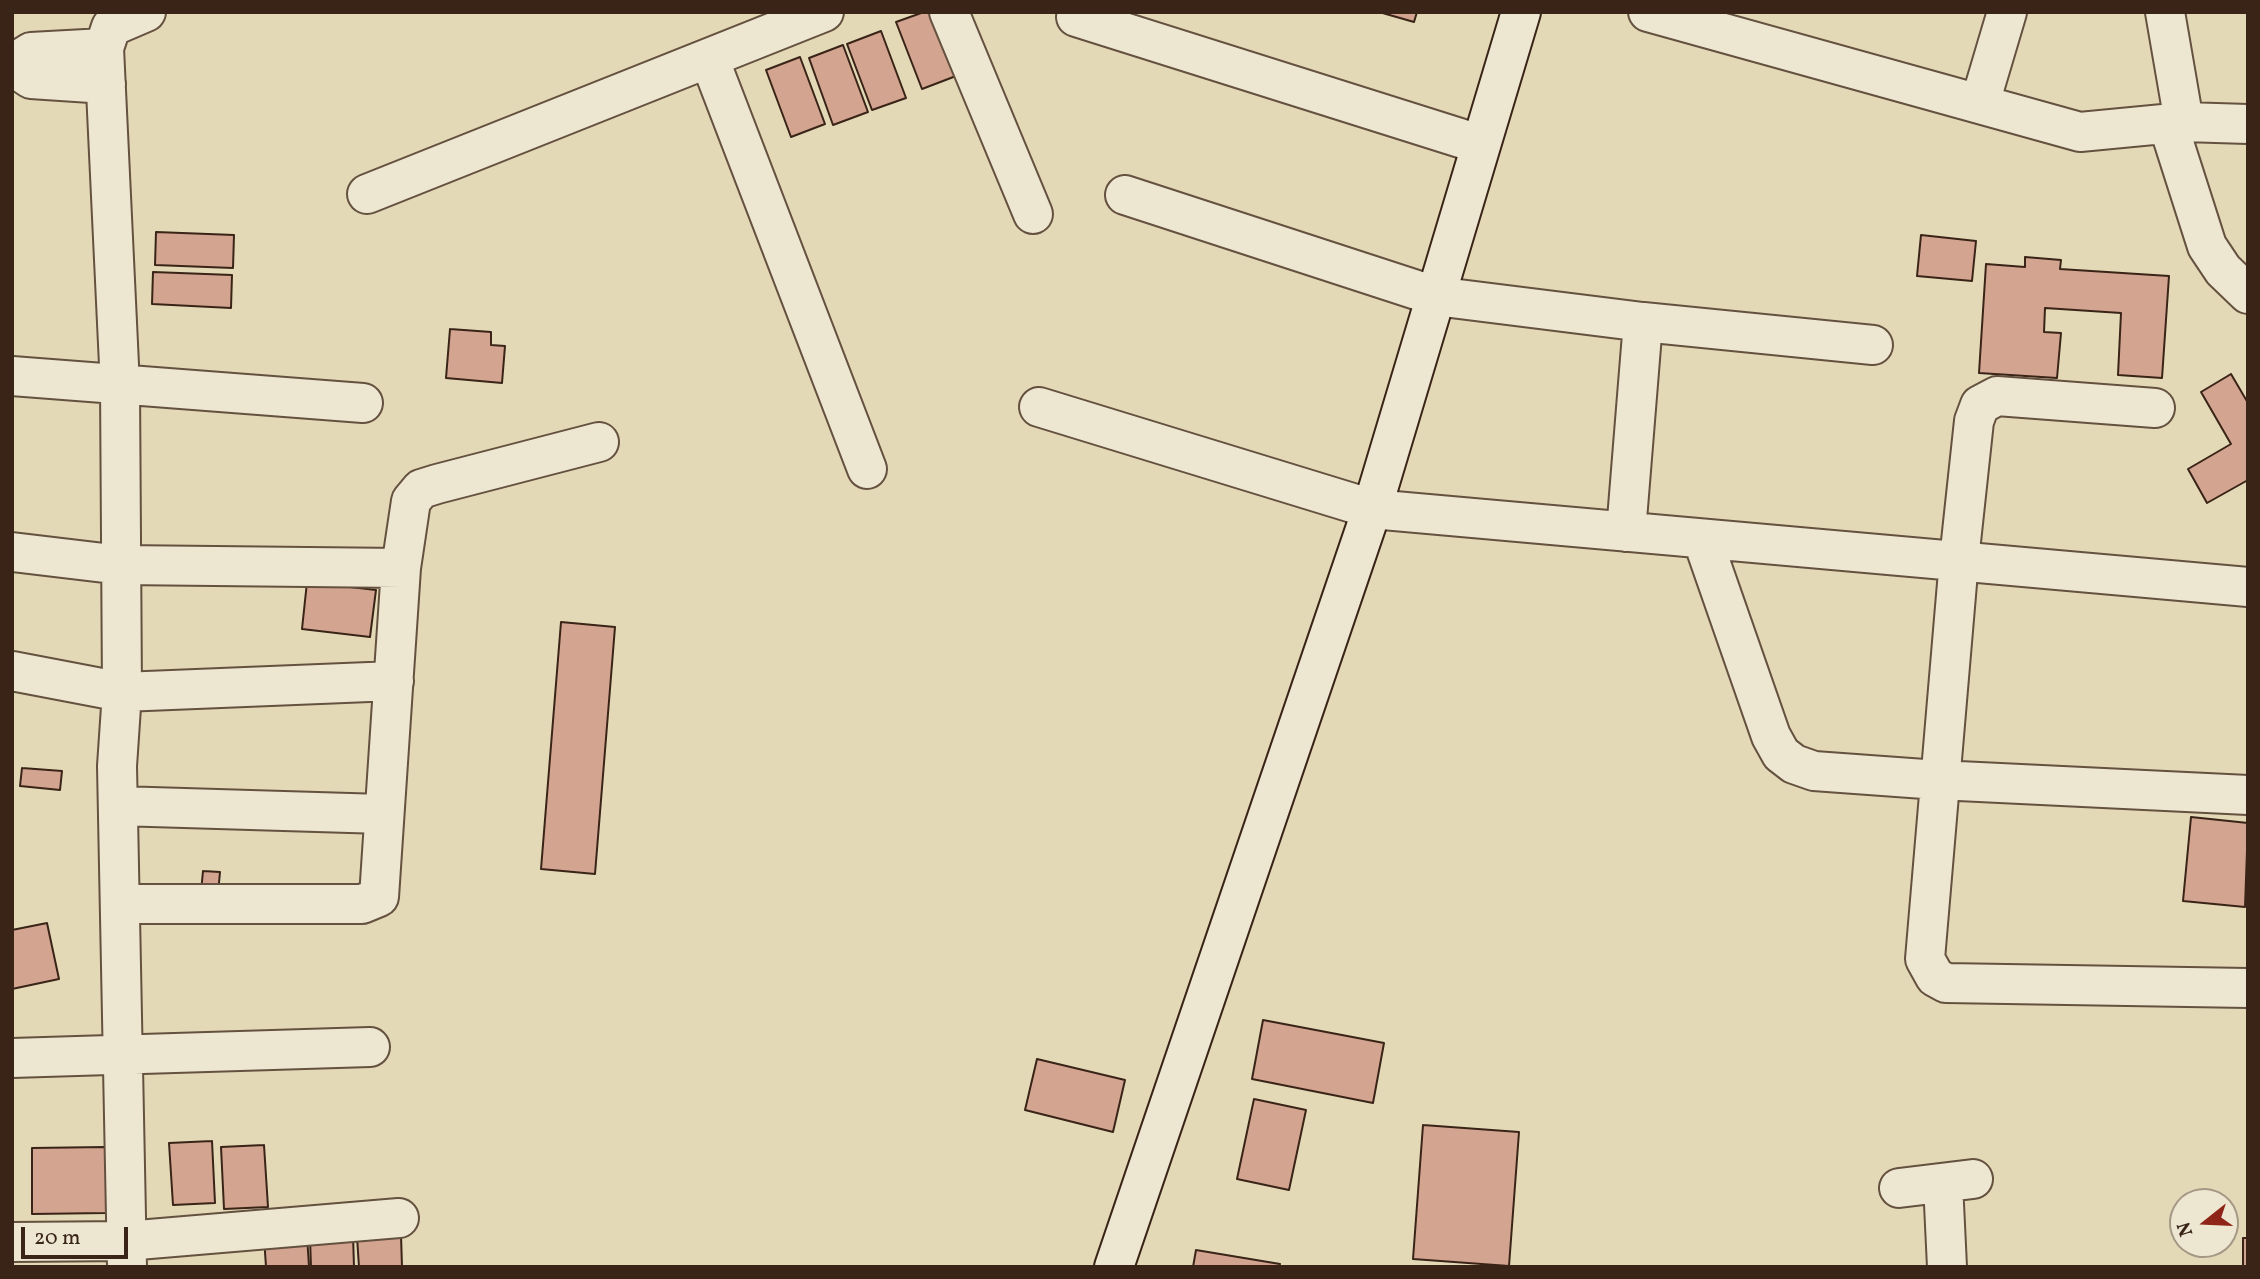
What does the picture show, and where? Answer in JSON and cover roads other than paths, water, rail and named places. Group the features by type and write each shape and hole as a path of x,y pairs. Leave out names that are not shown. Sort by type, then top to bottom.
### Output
{"street":[{"path":"126,1254 118,806 122,692 120,386 105,66 111,27 146,12"},
{"path":"367,194 824,12"},
{"path":"949,12 1033,215"},
{"path":"1114,1267 1372,509 1479,144 1521,12"},
{"path":"1648,12 1702,19 2080,132 2176,123 2248,124"},
{"path":"1980,103 2007,12"},
{"path":"2165,12 2176,123 2207,246 2223,270 2248,294"},
{"path":"1076,17 1479,144"},
{"path":"709,58 867,469"},
{"path":"12,65 31,79 105,66"},
{"path":"1125,195 1435,296 1643,322 1873,345"},
{"path":"1626,532 1643,322"},
{"path":"12,376 363,403"},
{"path":"2155,408 1997,397 1980,405 1974,421 1959,560 1938,780 1925,959 1935,977 1945,983 2248,988"},
{"path":"1039,407 1372,509 1703,541 1959,560 2248,587"},
{"path":"120,904 373,902 379,897 401,568 411,501 421,489 599,442"},
{"path":"1703,541 1771,736 1781,754 1794,764 1814,771 1938,780 2248,795"},
{"path":"12,552 121,565 401,568"},
{"path":"12,671 122,692 394,681"},
{"path":"118,806 383,814"},
{"path":"12,1058 370,1048"},
{"path":"1899,1188 1958,1181 1947,1267"},
{"path":"12,1242 126,1254 399,1218"}]}
